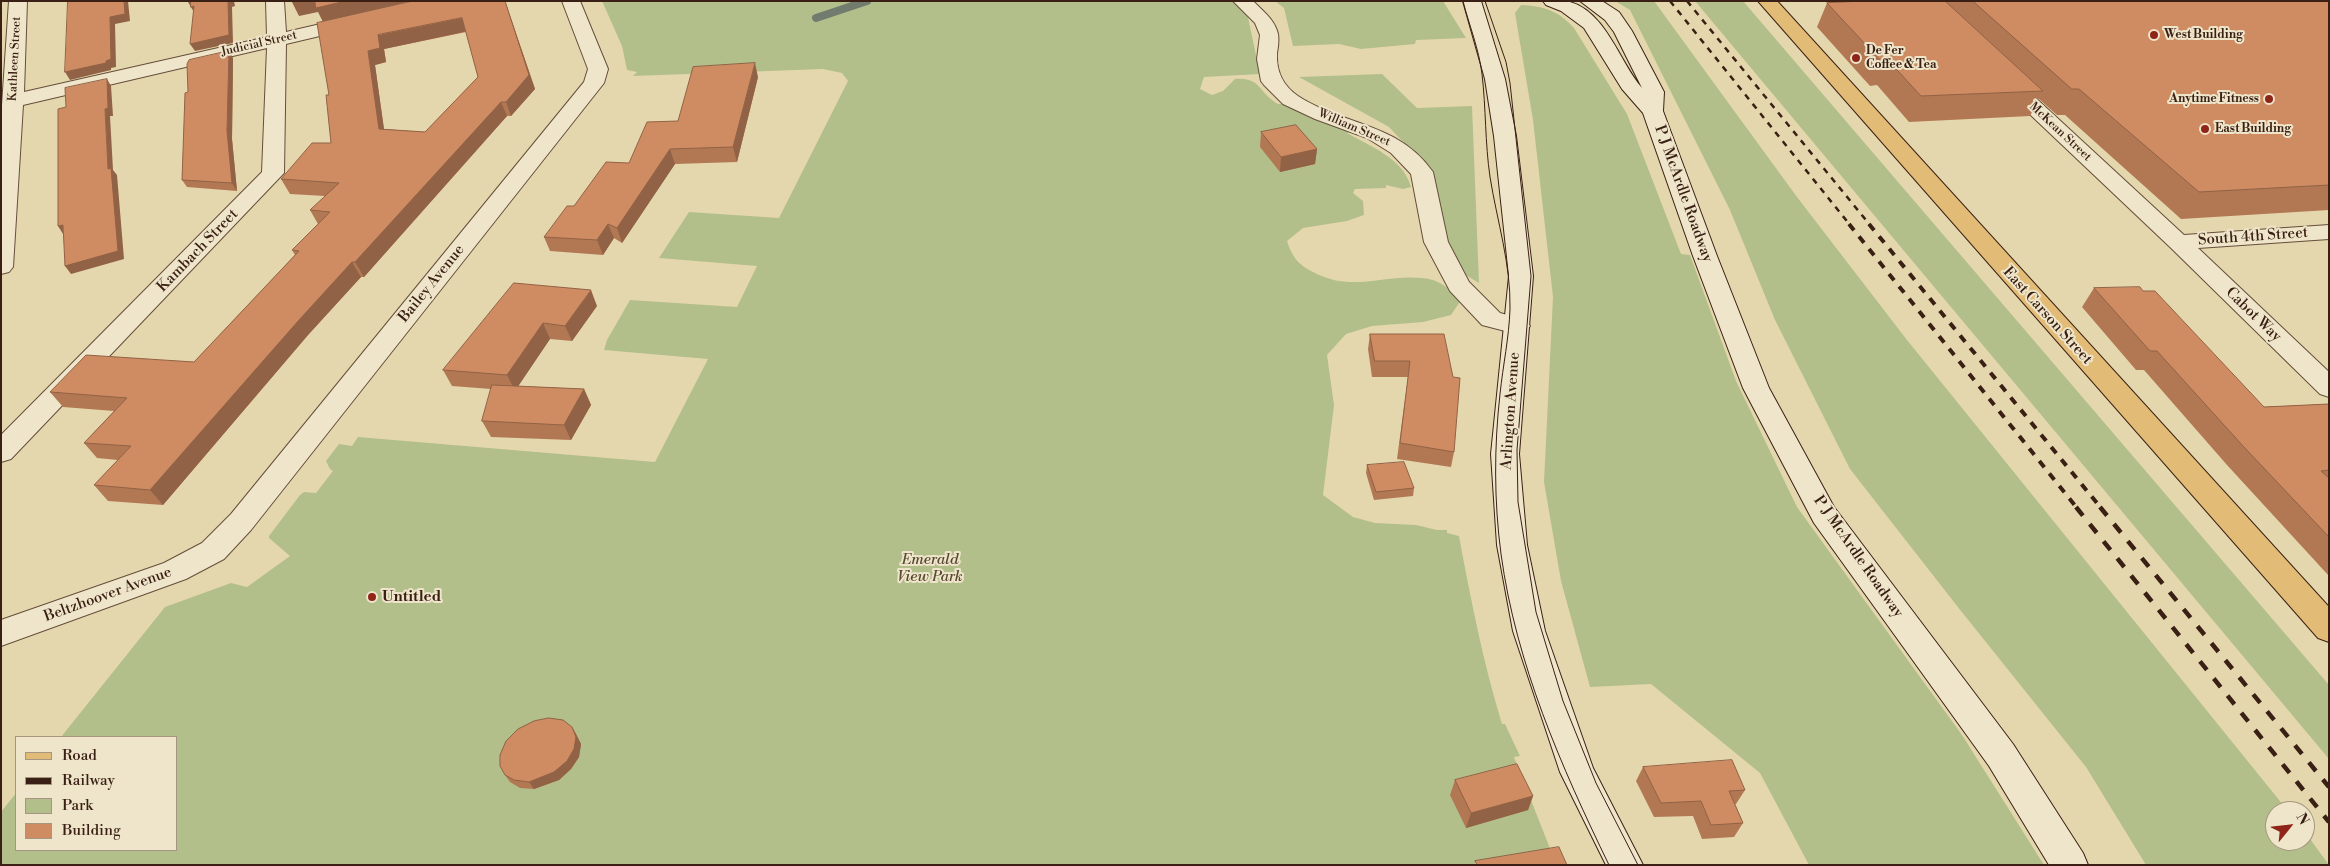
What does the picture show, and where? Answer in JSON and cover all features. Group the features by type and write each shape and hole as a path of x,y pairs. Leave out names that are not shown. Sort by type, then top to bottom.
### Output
{"main road":[{"name":"East Carson Street","path":"1767,1 2329,629"}],"street":[{"name":"Kathleen Street","path":"1,267 18,1"},
{"name":"Kambach Street","path":"1,452 273,174 277,40 274,1"},
{"name":"Bailey Avenue","path":"213,552 241,522 594,83 598,68 571,1"},
{"name":"William Street","path":"1242,1 1262,21 1269,35 1267,58 1270,81 1290,100 1322,115 1374,134 1399,148 1422,172 1436,242 1458,286 1491,319 1518,326"},
{"name":"Arlington Avenue","path":"1472,1 1495,79 1505,136 1521,276 1505,454 1514,554 1529,631 1577,772 1625,865"},
{"name":"P J McArdle Roadway","path":"1552,1 1573,10 1590,22 1600,35 1630,86 1653,111"},
{"name":"P J McArdle Roadway","path":"1589,1 1604,10 1620,25 1654,92 1653,111 1705,256 1756,388 1824,515 2001,755 2070,865"},
{"name":"Judicial Street","path":"13,101 371,18"},
{"name":"McKean Street","path":"1992,68 2178,242"},
{"name":"South 4th Street","path":"2178,242 2329,232"},
{"name":"Cabot Way","path":"2178,242 2329,388"},
{"name":"Beltzhoover Avenue","path":"1,633 175,571 213,552"}],"green space":[{"name":"Emerald View Park","path":"602,1 1238,1 1246,8 1260,74 1204,77 1200,89 1212,95 1223,91 1235,79 1244,79 1255,83 1278,104 1300,103 1352,132 1347,133 1385,154 1401,169 1411,187 1403,189 1386,185 1386,188 1355,189 1353,193 1363,201 1364,215 1347,221 1303,228 1287,241 1296,259 1313,272 1341,281 1354,282 1407,277 1434,280 1444,285 1461,300 1451,315 1423,322 1372,326 1346,334 1327,355 1334,405 1323,495 1353,517 1375,523 1416,525 1437,530 1447,530 1447,533 1459,536 1478,631 1495,701 1502,724 1505,724 1520,756 1514,757 1551,851 1476,862 1474,865 1,865 1,812 15,794 15,851 178,851 178,736 62,736 165,607 231,583 247,587 290,556 269,536 300,495 304,492 316,493 333,471 326,461 339,444 352,446 358,437 655,462 708,359 604,350 607,340 630,300 737,307 757,266 659,258 689,212 779,218 848,81 842,73 823,69 633,76 637,72 627,70 622,46"},
{"path":"1275,1 1443,1 1466,38 1416,40 1415,44 1361,49 1339,44 1293,46 1284,8"},
{"path":"1615,1 1654,1 1797,197 1907,340 2280,801 2265,801 2265,851 2315,851 2315,846 2329,865 2146,865 2086,767 1850,469 1775,320 1730,210 1630,10"},
{"path":"1695,1 1743,1 2329,685 2329,759"},
{"path":"1521,5 1550,10 1563,17 1574,28 1627,114 1681,254 1690,255 1736,381 1797,507 1962,735 2044,865 1809,865 1760,773 1651,684 1590,687 1561,581 1544,482 1553,297 1533,120 1515,13"},
{"path":"1382,74 1417,108 1472,106 1479,283 1459,271 1425,173 1416,156 1389,127 1299,77"}],"building":[{"path":"68,1 124,1 125,14 110,17 111,59 106,61 106,63 65,72"},
{"path":"191,1 228,1 229,35 190,44 194,6 191,7"},
{"path":"315,1 346,1 316,8"},
{"path":"413,1 505,1 529,75 506,102 501,102 355,262 352,262 299,320 150,490 94,485 131,446 84,443 127,398 50,392 86,355 194,362 299,251 292,250 330,212 310,210 339,183 281,179 312,143 331,143 326,95 329,95 317,23","holes":["462,18 478,77 425,132 379,129 368,51 380,48 378,35"]},
{"path":"1945,1 2043,91 1921,96 1888,60 1881,61 1827,3"},
{"path":"1973,1 2329,1 2329,185 2199,192 2079,89 2072,89"},
{"path":"229,51 227,131 232,183 182,180 185,93 188,92 187,64 189,60"},
{"path":"755,63 733,147 670,149 617,228 608,224 597,240 544,237 567,206 574,206 606,162 629,163 647,122 678,121 693,67"},
{"path":"107,79 108,108 105,109 108,169 111,168 118,251 65,266 63,225 58,226 58,109 66,107 65,88"},
{"path":"1296,125 1317,149 1281,157 1261,132"},
{"path":"514,283 591,290 565,326 543,323 507,375 443,370"},
{"path":"2140,287 2143,291 2155,291 2264,407 2329,404 2329,470 2321,471 2329,478 2329,537 2157,351 2150,351 2094,288"},
{"path":"1370,334 1444,334 1453,377 1460,378 1454,452 1400,443 1410,361 1375,361"},
{"path":"492,385 584,389 564,425 482,421"},
{"path":"1404,462 1414,488 1376,492 1367,465"},
{"path":"549,718 563,720 572,727 576,737 574,749 567,761 554,772 529,782 514,780 505,775 500,766 500,755 506,741 518,729 534,721"},
{"path":"1732,760 1745,790 1729,791 1743,823 1711,825 1701,801 1661,803 1643,767"},
{"path":"1517,764 1533,796 1471,813 1455,780"},
{"path":"1559,847 1567,865 1477,865 1475,861"}],"waterway":[{"path":"816,18 867,1"}],"tram line":[{"path":"1463,1 1481,65 1490,177 1506,259 1510,292 1496,454 1496,494 1501,554 1517,635 1529,675 1558,752 1609,865"},
{"path":"1485,1 1506,62 1510,83 1531,276 1517,450 1518,502 1536,612 1563,701 1596,783 1638,865"}],"railway":[{"path":"1670,1 1850,225"},
{"path":"1687,1 1870,225"},
{"path":"1849,224 2077,508"},
{"path":"1869,224 2101,508"},
{"path":"2076,507 2329,822"},
{"path":"2100,507 2329,787"}],"place":[{"name":"West Building","path":"2154,35"},
{"name":"De Fer Coffee & Tea","path":"1856,58"},
{"name":"Anytime Fitness","path":"2269,99"},
{"name":"East Building","path":"2205,129"},
{"name":"Untitled","path":"372,597"}]}
